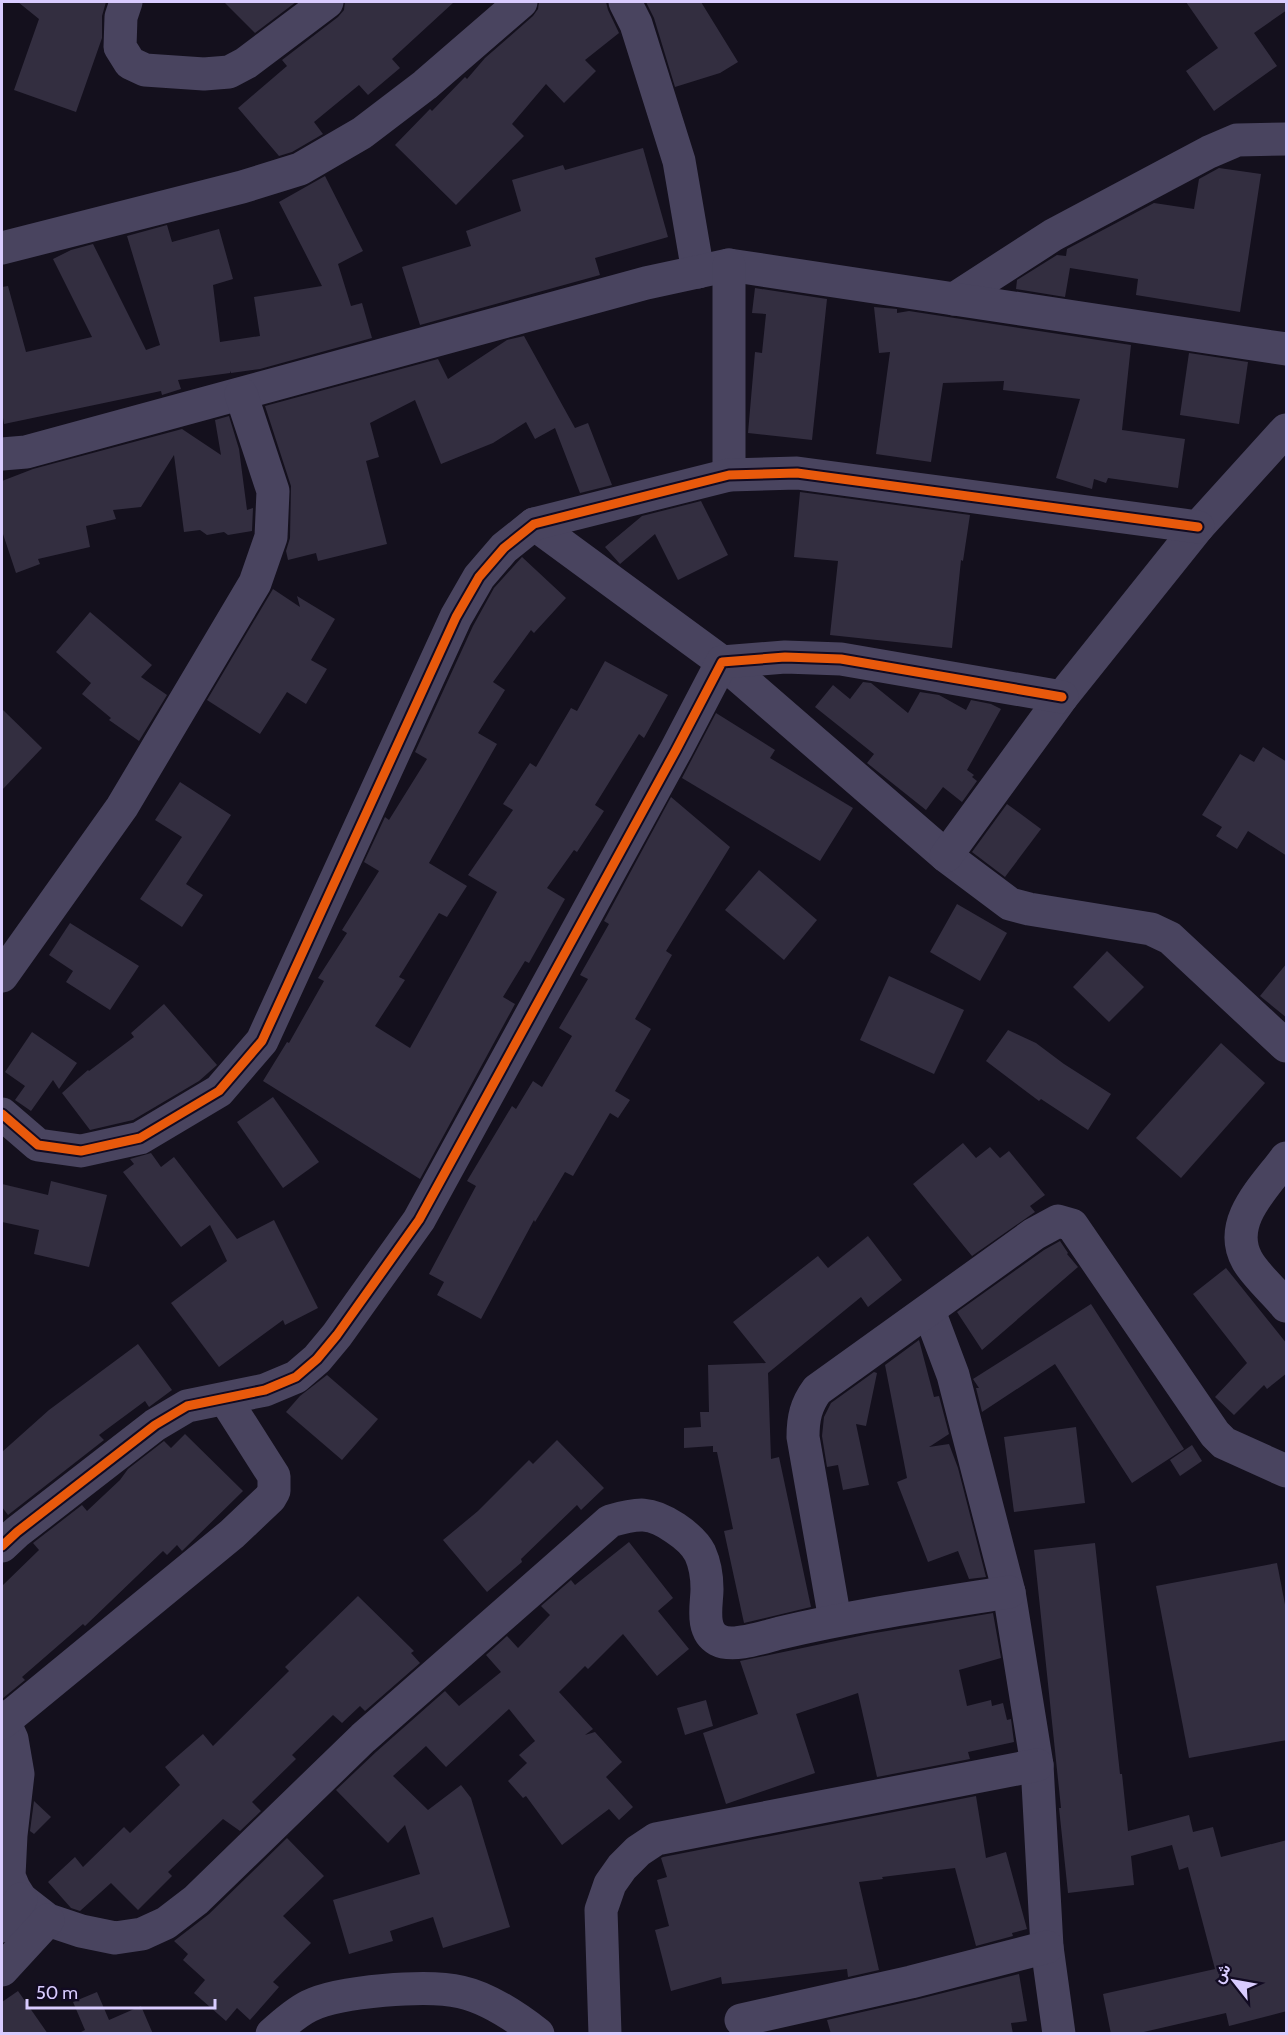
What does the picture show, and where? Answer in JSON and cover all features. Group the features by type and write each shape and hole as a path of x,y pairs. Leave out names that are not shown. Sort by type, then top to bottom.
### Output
{"street":[{"path":"126,2 121,17 120,47 130,63 145,70 204,74 229,72 246,63 327,2"},
{"path":"2,248 242,187 300,169 362,133 425,85 521,2"},
{"path":"625,2 636,24 679,161 698,272"},
{"path":"954,299 1053,235 1209,152 1237,140 1287,139"},
{"path":"729,265 729,475"},
{"path":"2,454 26,452 646,283 729,265 1287,349"},
{"path":"2,976 122,807 255,583 271,537 273,491 241,394"},
{"path":"946,856 1062,697 1197,527 1287,430"},
{"path":"2,1114 38,1145 81,1151 140,1138 219,1091 262,1041 456,617 479,577 504,548 534,524 729,475 797,473 1197,527"},
{"path":"534,524 722,662 946,856 1010,904 1151,929 1170,938 1287,1047"},
{"path":"722,662 785,657 841,659 1062,697"},
{"path":"7,1532 155,1425 187,1406 265,1390 296,1377 317,1359 337,1335 419,1220 722,662"},
{"path":"1287,1158 1253,1202 1241,1222 1240,1244 1247,1262 1287,1306"},
{"path":"835,1620 803,1437 803,1420 809,1402 817,1390 1034,1234 1058,1221 1072,1225 1215,1434 1224,1443 1287,1472"},
{"path":"929,1311 953,1375 1009,1592 1037,1765 1047,1947 1059,2034"},
{"path":"225,1399 274,1476 275,1485 270,1498 232,1534 2,1721 12,1739 18,1774 10,1835 9,1876 21,1899 48,1920 81,1931 115,1938 142,1934 166,1923 196,1900 363,1738 610,1521 631,1515 656,1516 686,1536 700,1551 705,1568 706,1620 711,1635 718,1640 728,1642 752,1640 835,1620 1009,1592"},
{"path":"605,2034 601,1910 610,1884 622,1867 638,1851 656,1839 1037,1765"},
{"path":"2,1926 21,1899"},
{"path":"2,1970 48,1920"},
{"path":"741,2020 911,1982 1047,1947"},
{"path":"272,2034 310,2006 344,1997 415,1988 460,1992 515,2016 538,2034"}],"building":[{"path":"18,2 106,2 102,16 102,38 76,112 14,90 39,19"},
{"path":"224,2 296,2 255,33"},
{"path":"345,2 454,2 392,59 400,68 368,95 359,85 314,122 323,134 292,152 279,156 238,108 287,66 282,60 338,17 344,10"},
{"path":"539,2 606,2 619,33 585,60 596,71 564,103 546,84 512,124 524,136 456,205 395,145 430,109 432,111 465,77 467,79 485,58 533,16 538,9"},
{"path":"646,2 701,2 738,62 720,73 675,87 654,18"},
{"path":"1186,2 1287,2 1287,10 1254,33 1277,66 1214,111 1186,71 1218,48"},
{"path":"643,148 668,237 595,258 600,275 420,325 402,267 471,246 466,231 521,211 512,180 563,165 565,170"},
{"path":"1219,168 1261,174 1240,312 1136,295 1138,279 1070,268 1065,297 1016,289 1017,280 1057,255 1066,256 1067,249 1154,203 1194,209 1199,179"},
{"path":"325,176 363,251 338,264 351,306 362,303 372,338 260,369 231,373 230,371 230,373 178,380 181,389 162,395 161,391 4,424 2,412 2,287 8,286 26,352 92,337 53,259 71,250 93,244 146,350 160,345 127,236 167,225 172,242 219,229 233,279 213,285 220,342 260,336 254,297 322,286 279,202"},
{"path":"755,288 827,299 812,440 748,433 755,352 762,353 766,314 752,313"},
{"path":"874,307 897,309 897,313 909,311 1131,345 1122,430 1185,439 1178,488 1108,478 1106,483 1094,479 1092,489 1056,478 1080,399 1003,390 1004,381 943,383 931,462 876,454 890,352 879,353"},
{"path":"524,336 575,428 588,423 612,485 580,493 555,428 535,439 526,422 493,443 441,464 415,400 370,423 379,457 366,461 387,544 318,561 316,553 288,560 286,551 290,538 291,486 265,406 438,359 448,379 507,340"},
{"path":"1189,353 1248,362 1239,424 1180,415"},
{"path":"229,416 239,449 247,510 253,508 252,531 228,535 224,532 207,535 200,530 184,532 174,455 141,507 113,510 116,519 86,526 90,547 38,559 40,564 16,573 2,531 2,481 33,469 182,429 221,455 215,420"},
{"path":"800,492 970,515 963,561 961,560 952,648 830,635 838,561 794,557"},
{"path":"701,501 728,555 678,580 655,534 620,564 605,547 642,516"},
{"path":"522,557 566,598 534,633 531,630 493,682 505,690 478,733 497,744 429,863 467,886 447,917 439,913 399,977 405,980 375,1026 410,1048 497,892 468,875 513,810 503,804 530,763 536,767 571,708 577,711 605,661 668,695 644,738 639,734 595,805 604,811 577,852 574,850 547,888 565,899 529,963 525,961 503,997 515,1004 420,1179 263,1081 287,1042 289,1043 324,981 318,978 347,933 342,930 379,871 364,862 385,817 389,820 427,759 415,752 473,626 494,588"},
{"path":"273,589 300,607 297,596 335,619 311,660 327,669 306,704 287,692 260,734 207,700"},
{"path":"90,612 152,665 141,677 167,695 139,741 109,720 111,718 82,694 91,683 56,652"},
{"path":"863,682 871,683 908,713 920,692 939,695 966,710 971,700 991,704 1001,709 967,770 974,775 972,777 977,781 962,802 943,787 926,810 867,763 874,754 815,707 833,685 850,699"},
{"path":"2,709 42,748 2,790"},
{"path":"716,713 775,750 770,758 853,808 820,861 682,778"},
{"path":"1263,747 1287,762 1287,856 1248,831 1237,849 1216,836 1222,827 1202,815 1240,754 1254,762"},
{"path":"180,782 231,815 186,884 203,895 182,927 140,899 182,837 155,820"},
{"path":"671,797 730,847 666,951 672,955 635,1019 651,1029 615,1091 630,1100 618,1118 610,1113 573,1176 565,1172 535,1222 534,1220 481,1319 437,1295 444,1282 429,1274 476,1186 467,1181 512,1106 516,1109 533,1081 542,1087 572,1036 559,1028 588,979 580,975 609,924 604,921"},
{"path":"1007,804 1041,829 1005,877 972,852"},
{"path":"759,870 817,920 784,960 725,910"},
{"path":"957,904 1007,933 980,981 930,952"},
{"path":"70,923 139,966 110,1010 66,982 73,971 49,955"},
{"path":"1107,951 1144,987 1109,1022 1073,987"},
{"path":"1287,963 1287,1018 1260,996"},
{"path":"889,976 964,1010 934,1074 860,1040"},
{"path":"164,1004 217,1065 199,1081 133,1120 90,1130 62,1093 88,1070 134,1037 131,1033"},
{"path":"1008,1030 1036,1043 1111,1094 1088,1130 1041,1099 1039,1101 986,1061"},
{"path":"32,1032 77,1063 59,1089 53,1080 31,1111 15,1100 25,1086 5,1072"},
{"path":"1221,1043 1265,1083 1181,1178 1136,1138"},
{"path":"273,1097 319,1162 283,1188 237,1122"},
{"path":"963,1143 976,1158 990,1147 1000,1158 1009,1151 1045,1195 1030,1206 1035,1212 972,1256 913,1184"},
{"path":"151,1153 161,1167 174,1157 237,1239 274,1220 318,1308 285,1325 283,1320 219,1367 171,1303 227,1261 210,1225 181,1247 123,1172 134,1164 130,1159"},
{"path":"51,1181 107,1195 89,1267 34,1254 39,1230 2,1222 2,1184 48,1195"},
{"path":"868,1236 902,1280 868,1307 861,1297 768,1373 771,1459 779,1457 811,1607 744,1623 724,1531 733,1529 717,1452 713,1452 713,1446 684,1448 684,1428 701,1427 700,1412 709,1412 708,1365 766,1363 733,1322 818,1256 828,1268"},
{"path":"1060,1241 1078,1267 982,1350 957,1312"},
{"path":"1226,1268 1287,1344 1287,1373 1267,1389 1264,1385 1234,1415 1215,1397 1247,1363 1193,1294"},
{"path":"1091,1304 1184,1449 1132,1483 1055,1364 982,1412 976,1388 979,1388 973,1379"},
{"path":"919,1340 934,1397 939,1396 949,1434 929,1447 949,1444 958,1468 986,1577 969,1579 958,1551 928,1562 897,1482 907,1478 885,1365"},
{"path":"138,1344 172,1390 149,1407 145,1401 99,1435 104,1440 8,1515 2,1507 2,1452 49,1410"},
{"path":"874,1372 877,1373 866,1426 856,1424 869,1485 843,1490 838,1465 827,1467 822,1436 824,1417 831,1403"},
{"path":"327,1375 378,1419 342,1460 286,1412 300,1396"},
{"path":"1076,1427 1085,1503 1014,1512 1004,1437"},
{"path":"185,1434 243,1491 182,1551 177,1545 167,1555 163,1551 85,1626 83,1624 22,1677 25,1680 2,1699 2,1586 39,1550 33,1543 82,1505 87,1511 120,1480 128,1469 164,1441 171,1448"},
{"path":"557,1440 604,1488 581,1510 577,1505 521,1559 522,1562 487,1592 443,1540 478,1511 529,1460 533,1464"},
{"path":"1192,1445 1202,1461 1180,1476 1170,1460"},
{"path":"629,1542 673,1598 658,1611 689,1649 657,1676 623,1634 588,1669 585,1666 559,1692 593,1729 585,1735 595,1732 622,1762 606,1777 633,1807 619,1820 609,1809 562,1845 526,1796 523,1798 508,1781 527,1763 519,1755 535,1741 509,1709 446,1767 426,1746 393,1776 428,1810 461,1785 471,1798 510,1927 443,1948 433,1917 390,1931 393,1941 349,1954 333,1900 420,1874 405,1825 388,1843 336,1790 445,1691 459,1706 501,1672 486,1655 507,1636 518,1648 550,1615 541,1606 571,1580 575,1585"},
{"path":"1095,1543 1128,1831 1189,1815 1193,1832 1213,1827 1221,1857 1287,1840 1287,2011 1229,2026 1226,2013 1135,2034 1111,2034 1103,1994 1215,1969 1188,1867 1179,1870 1172,1845 1131,1856 1134,1885 1068,1893 1034,1550"},
{"path":"1277,1563 1287,1615 1287,1740 1189,1758 1156,1586"},
{"path":"358,1596 414,1651 411,1653 420,1663 365,1711 360,1706 342,1723 333,1715 292,1755 296,1759 252,1802 261,1811 240,1831 223,1819 168,1872 172,1876 138,1910 111,1883 80,1911 71,1908 48,1882 75,1857 83,1867 124,1827 130,1833 180,1785 165,1767 203,1734 213,1746 289,1671 285,1667"},
{"path":"993,1613 1001,1658 959,1670 967,1706 991,1700 992,1706 1003,1703 1007,1720 1011,1719 1014,1742 968,1752 970,1759 877,1777 858,1693 796,1714 815,1773 726,1804 703,1733 758,1714 740,1661 869,1634"},
{"path":"706,1700 713,1726 685,1735 677,1708"},
{"path":"976,1796 986,1858 1006,1852 1027,1929 1012,1933 1013,1936 976,1946 955,1868 882,1877 883,1879 859,1882 879,1970 848,1977 847,1969 722,1984 721,1977 671,1991 655,1930 669,1926 657,1880 667,1877 661,1858"},
{"path":"34,1801 51,1817 34,1834 30,1831"},
{"path":"287,1838 324,1876 283,1916 311,1943 273,1982 279,1987 250,2020 237,2008 226,2021 194,1993 205,1980 183,1960 188,1954 174,1941 209,1914"},
{"path":"1019,1974 1027,2021 1011,2023 1013,2034 831,2034 827,2020 915,2000"},
{"path":"18,1991 48,2034 2,2034 2,2002"},
{"path":"97,1992 109,2020 141,2006 153,2034 77,2034 85,2030 73,2002"}],"cycle path":[{"path":"2,1114 38,1145 81,1151 140,1138 219,1091 262,1041 456,617 479,577 504,548 534,524 729,475 797,473 1198,527"},
{"path":"2,1546 155,1425 187,1406 265,1390 296,1377 317,1359 337,1335 419,1220 722,662 785,657 841,659 1062,697"}]}
